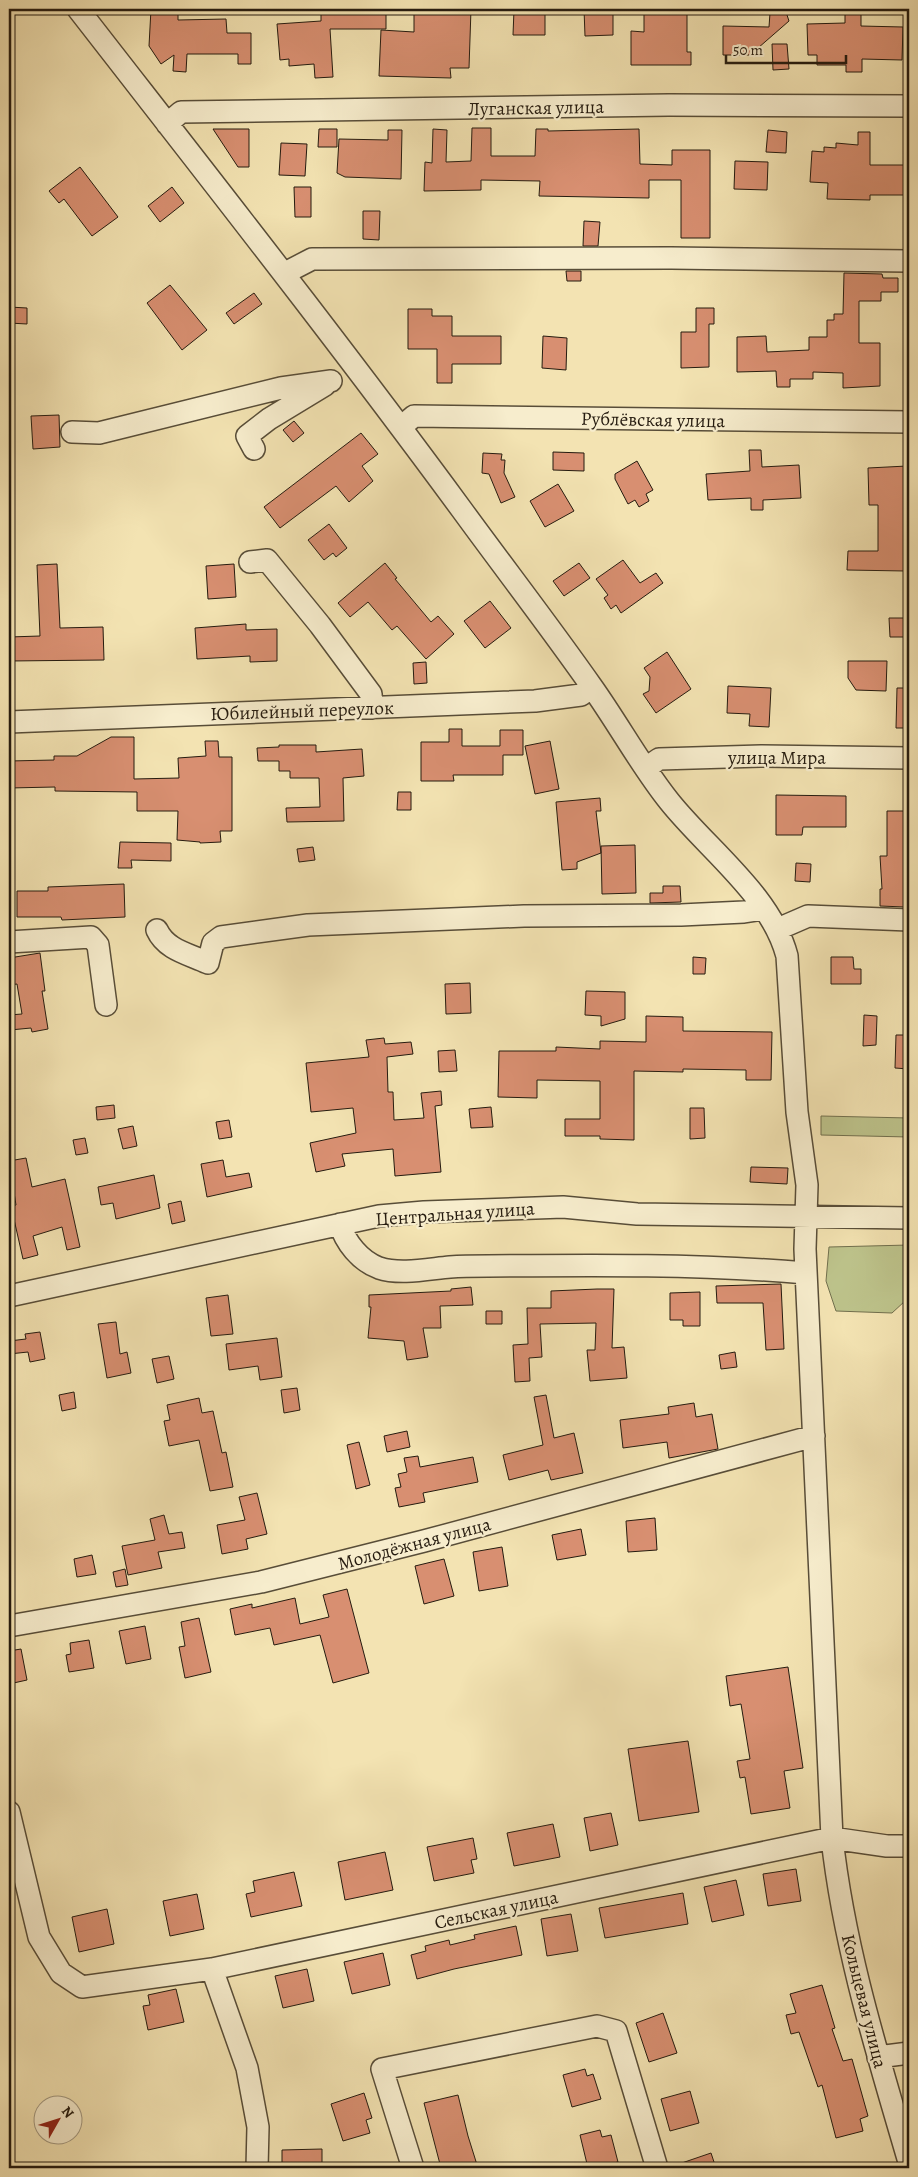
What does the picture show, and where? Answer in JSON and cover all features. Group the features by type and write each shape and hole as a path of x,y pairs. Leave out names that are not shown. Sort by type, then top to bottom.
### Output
{"street":[{"name":"Кольцевая улица","path":"78,9 285,273 401,427 592,687 669,801 706,840 778,929 787,956 797,1112 807,1185 806,1273 832,1838 838,1891 878,2057 909,2162"},
{"name":"Луганская улица","path":"167,124 181,112 670,105 909,106"},
{"path":"285,273 312,259 671,258 909,260"},
{"path":"254,449 247,436 269,419 330,381 353,364"},
{"path":"72,432 99,433 281,388 330,381"},
{"name":"Рублёвская улица","path":"401,427 414,416 909,422"},
{"path":"250,562 267,560 320,625 371,694 372,708"},
{"name":"Юбилейный переулок","path":"9,722 535,701 581,695 592,687"},
{"name":"улица Мира","path":"646,768 659,760 668,759 761,756 909,758"},
{"path":"157,930 161,938 169,945 208,963 213,943 221,937 308,925 524,916 681,915 744,912 763,909"},
{"path":"778,929 808,916 909,920"},
{"path":"9,942 91,937 98,945 106,1005"},
{"name":"Центральная улица","path":"9,1296 340,1224 380,1216 424,1212 563,1207 637,1214 909,1218"},
{"path":"340,1224 344,1236 364,1258 379,1268 396,1271 454,1267 564,1266 675,1267 806,1273"},
{"name":"Молодёжная улица","path":"9,1626 261,1582 424,1541 814,1436"},
{"name":"Сельская улица","path":"9,1812 39,1937 61,1973 82,1986 212,1969 832,1838 887,1846 909,1846"},
{"path":"212,1969 247,2068 258,2128 257,2168"},
{"path":"413,2168 382,2069 597,2026 616,2031 657,2168"},
{"path":"878,2057 909,2052"}],"green space":[{"path":"821,1116 909,1118 909,1137 821,1135"},
{"path":"909,1245 909,1302 905,1301 892,1313 836,1311 826,1281 829,1247"}],"building":[{"path":"151,9 178,9 178,20 226,19 227,33 251,33 251,64 238,64 238,54 187,54 186,72 173,71 174,55 161,64 149,46"},
{"path":"321,9 386,9 386,29 330,29 333,77 315,78 314,64 289,66 289,59 280,60 277,24 321,21"},
{"path":"414,9 471,9 469,68 450,68 451,78 379,76 381,30 414,32"},
{"path":"545,9 545,35 513,35 514,10"},
{"path":"584,9 613,9 613,35 585,36"},
{"path":"644,9 687,9 687,52 691,52 691,65 631,65 631,31 644,32"},
{"path":"777,9 786,12 789,21 750,55 723,55 723,26 769,27 770,13"},
{"path":"845,9 861,9 861,26 903,27 902,60 862,59 862,72 846,72 846,65 817,65 817,55 808,55 807,24 845,23"},
{"path":"772,44 787,44 789,69 773,70"},
{"path":"472,128 491,128 491,156 535,156 536,129 548,129 548,131 639,129 640,164 672,165 672,150 710,150 710,238 681,238 681,180 649,180 649,198 539,196 540,181 481,180 481,190 424,191 425,162 432,163 433,129 447,130 446,162 471,161"},
{"path":"213,129 249,129 249,167 238,167"},
{"path":"319,129 337,129 337,147 318,147"},
{"path":"388,130 402,130 401,179 345,177 337,173 339,139 388,140"},
{"path":"768,130 787,132 786,153 766,152"},
{"path":"858,132 870,132 870,165 909,165 909,195 870,195 870,200 827,199 828,183 810,182 812,151 824,152 824,147 836,148 836,143 858,145"},
{"path":"281,143 307,144 305,176 279,175"},
{"path":"735,161 768,162 767,190 734,189"},
{"path":"80,167 118,217 92,236 64,199 59,203 49,191"},
{"path":"172,187 184,203 160,222 148,206"},
{"path":"294,187 311,187 311,217 295,217"},
{"path":"363,211 380,211 379,240 363,239"},
{"path":"584,221 600,222 598,246 583,246"},
{"path":"566,271 581,271 581,281 567,281"},
{"path":"844,273 882,274 883,278 898,278 898,292 881,292 881,301 859,301 859,343 880,343 880,386 843,388 843,373 813,372 813,379 790,379 790,387 777,387 776,371 737,372 737,337 766,336 767,352 809,350 809,337 827,337 827,320 834,320 834,314 843,314"},
{"path":"170,285 207,330 182,350 147,303"},
{"path":"254,293 262,304 234,324 226,313"},
{"path":"9,307 27,308 27,324 9,323"},
{"path":"696,308 714,308 714,324 709,324 709,367 681,368 681,332 696,332"},
{"path":"408,309 432,309 432,316 452,316 452,336 501,336 501,364 452,364 452,383 437,383 437,349 408,349"},
{"path":"543,336 567,338 566,370 542,368"},
{"path":"59,415 60,447 33,449 31,416"},
{"path":"294,421 304,433 293,442 283,430"},
{"path":"361,433 378,454 362,466 373,481 349,502 336,486 280,528 264,507"},
{"path":"749,450 761,450 762,467 799,465 801,498 763,500 763,510 751,510 751,498 708,500 706,474 750,471"},
{"path":"553,452 584,453 584,471 553,470"},
{"path":"483,453 502,454 501,460 505,460 504,473 515,497 501,503 489,474 482,473"},
{"path":"637,461 653,490 646,494 649,501 639,507 635,500 628,504 615,479 615,474"},
{"path":"907,466 908,504 906,504 905,571 847,570 848,551 878,551 878,505 869,505 868,468"},
{"path":"558,484 574,511 545,527 530,501"},
{"path":"329,524 347,548 336,557 333,553 324,560 308,540"},
{"path":"623,560 640,583 656,573 663,583 621,613 616,605 611,609 604,598 608,595 596,579"},
{"path":"385,563 397,578 395,579 431,622 438,616 454,634 426,659 397,626 392,630 368,602 350,617 338,603"},
{"path":"579,563 590,578 564,596 553,581"},
{"path":"57,564 60,628 103,627 104,660 9,661 9,637 40,636 37,565"},
{"path":"234,564 236,597 208,599 206,566"},
{"path":"490,601 511,628 485,648 464,621"},
{"path":"889,618 907,618 907,637 890,637"},
{"path":"246,624 246,630 277,629 277,661 250,662 250,656 197,659 195,628"},
{"path":"667,652 691,689 656,713 643,694 649,691 650,677 644,668"},
{"path":"848,661 887,661 886,691 856,690 848,678"},
{"path":"426,662 427,683 414,684 413,663"},
{"path":"728,686 771,688 769,727 749,726 750,714 727,713"},
{"path":"897,688 909,688 909,728 896,728"},
{"path":"449,729 462,729 462,746 500,746 500,730 523,730 523,755 503,755 503,775 453,775 454,781 421,781 421,742 449,742"},
{"path":"111,737 134,737 134,779 179,778 178,758 206,756 205,741 218,741 219,757 232,757 232,831 220,831 221,842 200,843 177,840 178,811 137,811 137,792 55,791 55,787 9,788 9,761 54,760 54,756 77,756"},
{"path":"550,741 559,789 535,794 525,746"},
{"path":"279,745 316,745 316,752 362,749 364,776 343,778 344,821 287,822 286,808 320,807 319,778 290,778 290,771 279,771 279,761 258,761 257,748 279,747"},
{"path":"398,792 411,792 411,810 397,810"},
{"path":"776,795 846,796 846,827 803,827 802,835 776,835"},
{"path":"600,798 601,811 596,811 601,853 577,862 577,869 562,870 556,802"},
{"path":"887,811 909,811 909,877 907,877 905,907 880,906 880,889 882,889 880,856 887,856"},
{"path":"120,842 171,843 171,861 131,860 132,868 118,868"},
{"path":"635,845 636,893 602,894 601,846"},
{"path":"313,847 315,860 299,862 297,849"},
{"path":"796,863 811,864 810,882 795,881"},
{"path":"124,884 125,917 62,920 61,917 17,917 17,891 48,891 48,887"},
{"path":"663,886 680,886 681,902 650,903 650,893 663,893"},
{"path":"40,953 45,991 42,991 48,1029 32,1032 31,1028 10,1030 9,1015 22,1014 17,984 9,985 9,958"},
{"path":"693,957 706,958 705,974 693,974"},
{"path":"831,957 853,957 854,969 861,969 861,984 831,984"},
{"path":"470,983 471,1013 446,1014 445,984"},
{"path":"586,991 625,992 625,1019 601,1026 601,1016 585,1015"},
{"path":"864,1015 877,1016 876,1045 863,1046"},
{"path":"646,1016 683,1017 683,1031 772,1032 771,1080 746,1080 746,1070 683,1069 683,1072 634,1071 634,1140 600,1139 600,1136 565,1136 565,1119 600,1119 600,1081 537,1080 537,1098 498,1097 499,1051 556,1051 556,1047 600,1049 600,1041 646,1042"},
{"path":"896,1035 909,1035 909,1069 895,1068"},
{"path":"384,1038 385,1044 411,1042 413,1054 387,1057 388,1092 393,1092 394,1120 424,1118 421,1093 441,1091 442,1105 435,1106 441,1172 395,1176 393,1149 342,1154 345,1166 316,1172 310,1143 356,1133 353,1108 311,1112 306,1063 369,1057 366,1040"},
{"path":"455,1050 457,1071 439,1072 438,1051"},
{"path":"114,1105 115,1118 97,1120 96,1107"},
{"path":"491,1107 493,1127 471,1128 469,1109"},
{"path":"690,1108 704,1108 705,1138 690,1139"},
{"path":"229,1120 232,1137 219,1139 216,1122"},
{"path":"133,1126 137,1146 123,1149 118,1129"},
{"path":"85,1138 88,1153 76,1155 73,1140"},
{"path":"26,1158 32,1187 65,1179 80,1247 67,1250 62,1227 33,1236 38,1255 23,1259 11,1206 16,1205 9,1161"},
{"path":"223,1160 226,1177 249,1173 252,1187 207,1197 201,1164"},
{"path":"751,1167 788,1168 787,1184 750,1182"},
{"path":"154,1175 160,1208 116,1219 113,1203 101,1205 98,1187"},
{"path":"181,1201 185,1221 172,1224 168,1204"},
{"path":"781,1284 784,1349 766,1350 763,1303 717,1303 716,1286"},
{"path":"471,1287 473,1305 440,1306 441,1328 423,1328 428,1357 407,1360 404,1341 368,1338 371,1307 369,1307 369,1295 451,1291 451,1289"},
{"path":"614,1289 612,1348 624,1347 627,1378 590,1381 587,1350 595,1350 596,1323 540,1324 542,1357 529,1358 530,1381 515,1382 513,1345 528,1344 527,1308 551,1308 551,1291"},
{"path":"700,1292 700,1326 683,1326 683,1320 670,1320 670,1293"},
{"path":"228,1295 233,1334 211,1336 206,1298"},
{"path":"486,1311 502,1311 502,1324 486,1324"},
{"path":"116,1322 120,1354 127,1352 131,1373 107,1378 98,1324"},
{"path":"40,1332 45,1359 30,1362 28,1352 9,1354 9,1341 26,1339 25,1334"},
{"path":"277,1338 282,1377 260,1380 258,1366 229,1370 226,1344"},
{"path":"735,1352 737,1367 721,1369 719,1355"},
{"path":"169,1356 174,1379 157,1383 152,1359"},
{"path":"297,1388 300,1410 284,1413 281,1390"},
{"path":"74,1392 76,1408 62,1411 59,1395"},
{"path":"546,1395 554,1438 574,1433 583,1473 551,1480 548,1470 509,1480 503,1455 543,1445 534,1397"},
{"path":"199,1398 202,1413 213,1411 222,1453 226,1452 233,1487 210,1491 199,1440 169,1446 164,1421 170,1420 167,1405"},
{"path":"694,1403 696,1417 712,1414 718,1449 669,1458 667,1442 623,1448 620,1420 669,1414 668,1407"},
{"path":"407,1431 410,1447 387,1452 384,1436"},
{"path":"359,1442 370,1485 356,1489 347,1445"},
{"path":"418,1456 420,1467 473,1457 478,1482 423,1493 425,1502 399,1507 395,1488 401,1487 398,1474 407,1472 404,1458"},
{"path":"257,1493 267,1534 246,1539 248,1549 222,1554 217,1525 245,1520 239,1497"},
{"path":"164,1515 169,1534 182,1532 185,1548 158,1552 162,1568 128,1575 122,1546 155,1540 150,1519"},
{"path":"655,1518 657,1550 628,1552 626,1521"},
{"path":"581,1529 586,1555 557,1560 552,1535"},
{"path":"502,1547 508,1586 479,1591 473,1552"},
{"path":"92,1555 96,1574 77,1577 74,1559"},
{"path":"444,1559 454,1596 424,1604 415,1566"},
{"path":"125,1569 128,1585 116,1587 113,1572"},
{"path":"347,1589 369,1673 333,1683 320,1635 274,1645 270,1628 235,1635 230,1609 252,1604 252,1608 295,1598 300,1624 329,1617 323,1595"},
{"path":"199,1618 211,1672 185,1678 179,1647 185,1646 181,1622"},
{"path":"145,1626 151,1659 126,1664 119,1631"},
{"path":"89,1640 94,1668 69,1672 66,1655 71,1654 70,1643"},
{"path":"21,1649 27,1680 9,1684 9,1651"},
{"path":"788,1667 803,1768 784,1771 790,1808 751,1814 745,1777 740,1778 737,1761 750,1759 741,1704 730,1706 726,1676"},
{"path":"688,1741 699,1812 639,1821 628,1749"},
{"path":"611,1813 618,1845 590,1851 584,1818"},
{"path":"553,1824 560,1857 514,1866 507,1833"},
{"path":"473,1838 477,1859 471,1860 474,1873 434,1881 427,1847"},
{"path":"385,1852 393,1890 345,1900 338,1862"},
{"path":"796,1869 801,1901 768,1906 763,1874"},
{"path":"294,1872 302,1906 251,1917 246,1894 255,1892 253,1881"},
{"path":"736,1880 744,1915 712,1922 704,1887"},
{"path":"683,1893 688,1924 605,1938 599,1908"},
{"path":"197,1894 204,1929 170,1936 163,1901"},
{"path":"107,1909 114,1944 79,1952 72,1917"},
{"path":"571,1914 578,1951 547,1956 541,1919"},
{"path":"516,1926 522,1955 454,1969 417,1979 411,1955 426,1951 425,1946 449,1940 450,1945 475,1939 474,1935"},
{"path":"383,1953 390,1985 352,1994 344,1962"},
{"path":"307,1969 314,2001 283,2008 275,1976"},
{"path":"822,1985 835,2028 832,2029 843,2061 852,2059 868,2116 860,2119 863,2131 836,2138 822,2085 818,2087 799,2032 791,2034 786,2015 796,2013 790,1994"},
{"path":"176,1989 184,2022 148,2030 143,2006 150,2005 148,1995"},
{"path":"663,2013 677,2053 649,2062 636,2023"},
{"path":"585,2069 587,2076 593,2074 601,2099 572,2107 563,2075"},
{"path":"690,2091 699,2123 670,2131 661,2099"},
{"path":"364,2093 372,2118 366,2120 370,2133 343,2141 331,2104"},
{"path":"458,2095 478,2168 441,2168 424,2103"},
{"path":"600,2130 602,2137 611,2135 618,2162 588,2168 580,2135"},
{"path":"322,2149 322,2168 282,2168 282,2150"},
{"path":"711,2153 716,2168 673,2168 673,2166"}]}
